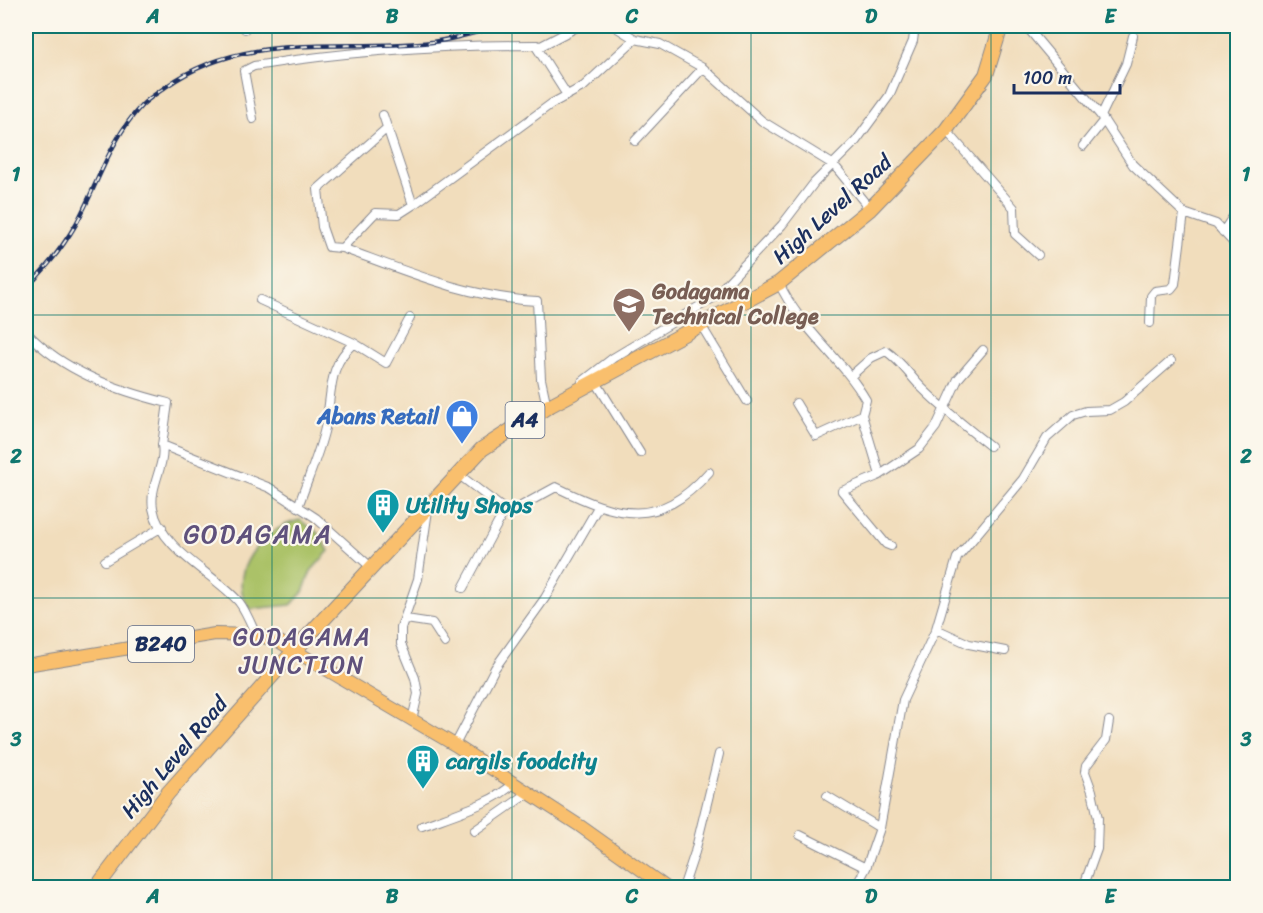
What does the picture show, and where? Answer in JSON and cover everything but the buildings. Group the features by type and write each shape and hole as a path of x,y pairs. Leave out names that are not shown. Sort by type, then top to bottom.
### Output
{"highway":[{"name":"High Level Road","path":"96,888 168,793 294,651 428,510 458,474 500,436 552,404 779,283 870,208 946,130 986,75 1001,26"}],"main road":[{"name":"B240","path":"26,665 215,634 256,635 278,641 455,745 580,826 667,888"}],"street":[{"path":"253,119 244,71 254,66 411,48 487,44 537,45 579,26"},
{"path":"614,26 635,39 660,44 703,68 762,121 834,165 870,208"},
{"path":"387,128 318,189 322,226 329,247 342,248 458,290 508,300 537,302 541,379 552,404 613,358 713,298 856,141 889,96 913,41 915,26"},
{"path":"1026,26 1102,118 1133,165 1184,213 1216,224 1238,253"},
{"path":"1083,146 1102,118 1126,64 1133,36"},
{"path":"342,248 375,213 399,214 413,205 567,95 584,86 635,39"},
{"path":"537,45 567,95"},
{"path":"635,141 703,68"},
{"path":"383,115 413,205"},
{"path":"946,130 1014,208 1015,234 1038,255"},
{"path":"1223,232 1238,209"},
{"path":"1150,323 1151,296 1155,291 1171,289 1175,284 1184,213"},
{"path":"779,283 788,302 801,320 852,375 866,400 862,416 880,475"},
{"path":"260,300 354,343 386,363 410,318"},
{"path":"701,325 747,401"},
{"path":"26,332 59,362 92,378 137,395 168,403 162,445 164,451 154,481 153,508 162,527 195,566 222,585 241,604 256,635"},
{"path":"298,507 325,428 334,369 342,354 354,343"},
{"path":"852,375 871,358 886,351 897,358 920,386 944,409 990,446"},
{"path":"891,546 886,544 842,492 880,475 919,450 936,427 958,379 983,351"},
{"path":"855,888 866,868 880,828 903,700 936,629 957,558 1023,479 1047,438 1073,415 1086,411 1110,410 1124,402 1171,361"},
{"path":"596,382 640,453"},
{"path":"796,403 816,436 862,416"},
{"path":"162,445 270,488 316,518 373,569"},
{"path":"458,474 505,510 512,511 556,487 598,507 646,513 667,508 692,491 709,472"},
{"path":"455,745 495,668 545,598 598,507"},
{"path":"412,720 418,694 415,678 401,644 401,628 418,579 428,510"},
{"path":"463,588 505,510"},
{"path":"105,561 162,527"},
{"path":"406,619 432,623 445,643"},
{"path":"936,629 969,644 1005,651"},
{"path":"1083,888 1097,849 1098,818 1085,772 1086,766 1106,740 1109,721"},
{"path":"683,888 695,852 719,754"},
{"path":"422,826 508,789 514,783"},
{"path":"474,831 488,819 528,794"},
{"path":"827,796 880,828"},
{"path":"800,835 866,868"}],"green space":[{"path":"300,520 317,532 329,551 311,571 303,592 291,605 250,609 243,595 241,581 244,567 251,554 273,532 286,524"}],"railway":[{"path":"26,288 47,266 71,233 113,147 131,118 151,97 197,68 229,57 262,50 432,42 499,26"}],"place":[{"name":"Godagama Technical College","path":"629,333"},
{"name":"Abans Retail","path":"462,445"},
{"name":"Utility Shops","path":"383,534"},
{"name":"cargils foodcity","path":"423,790"}],"district":[{"name":"GODAGAMA","path":"258,534"},
{"name":"GODAGAMA JUNCTION","path":"302,651"}]}
